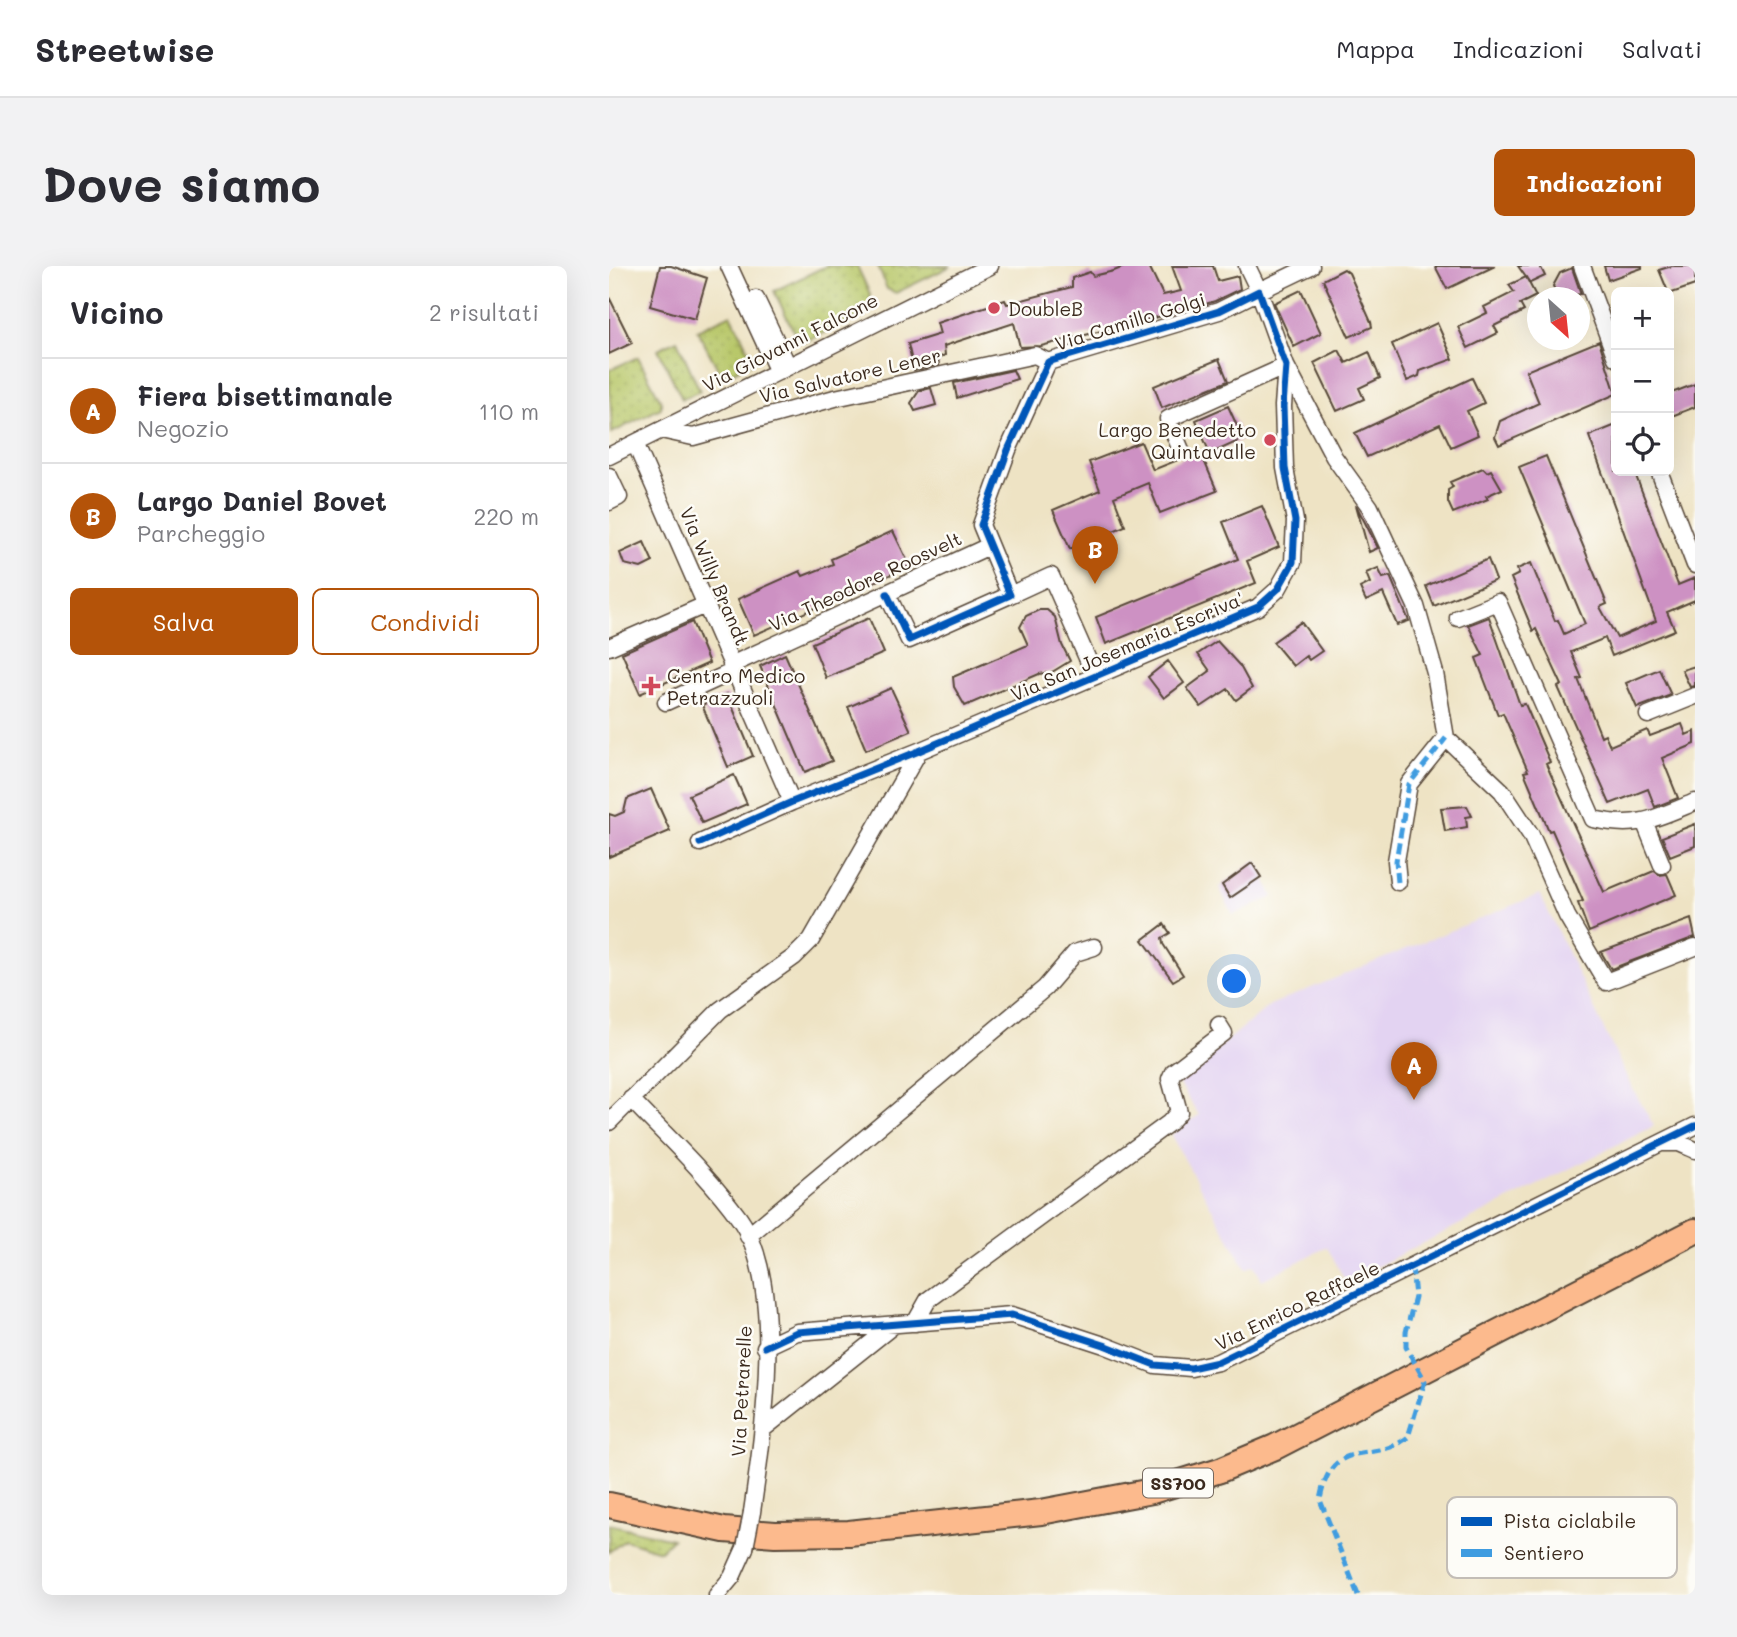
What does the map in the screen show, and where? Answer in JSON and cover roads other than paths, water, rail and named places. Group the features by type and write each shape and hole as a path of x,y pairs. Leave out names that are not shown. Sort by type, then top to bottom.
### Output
{"highway":[{"name":"SS700","path":"609,1505 724,1530 775,1534 849,1533 1041,1512 1152,1491 1220,1470 1275,1447 1695,1231"}],"street":[{"path":"729,266 783,369"},
{"path":"741,266 783,369"},
{"name":"Via San Josemaria Escriva'","path":"700,843 1258,607 1278,589 1293,562 1295,521 1285,468 1283,406 1286,366 1247,266"},
{"name":"Via Camillo Golgi","path":"999,480 1008,450 1048,362 1219,311 1311,266"},
{"path":"1582,266 1613,350"},
{"name":"Via Giovanni Falcone","path":"609,456 987,267"},
{"name":"Via Salvatore Lener","path":"661,430 693,437 835,398 974,367 1035,355 1048,362"},
{"path":"1181,450 1168,419 1286,366 1334,457 1374,516 1416,606 1435,673 1446,738 1502,791 1531,835 1567,916 1606,982 1695,947"},
{"name":"Via Willy Brandt","path":"635,443 792,802"},
{"path":"609,476 619,497 609,502"},
{"path":"1661,476 1695,565"},
{"name":"Via Theodore Roosvelt","path":"666,702 989,546 981,525 999,480"},
{"path":"989,546 1010,595"},
{"path":"887,594 909,640 1051,576 1095,676"},
{"path":"1458,618 1498,602 1593,819 1623,826 1695,802"},
{"path":"609,647 705,605"},
{"path":"1648,715 1695,696"},
{"path":"1398,882 1396,861 1409,784 1446,738"},
{"path":"609,1122 720,1010 794,957 811,940 919,751"},
{"path":"1644,821 1661,865"},
{"path":"748,1236 1045,988 1075,953 1094,947"},
{"path":"915,1323 928,1300 1169,1123 1179,1112 1170,1079 1173,1072 1224,1033 1219,1025"},
{"name":"Via Petrarelle","path":"631,1098 740,1219 759,1270 768,1330 762,1429 752,1512 745,1548 732,1577 717,1595"},
{"name":"Via Enrico Raffaele","path":"765,1348 797,1332 1012,1315 1155,1365 1191,1368 1218,1362 1660,1143 1692,1133"},
{"path":"1660,1143 1679,1143 1695,1150"},
{"path":"762,1429 895,1324"}],"place":[{"name":"DoubleB","path":"994,308"},
{"name":"Largo Benedetto Quintavalle","path":"1270,440"},
{"name":"Largo Daniel Bovet","path":"1095,584"},
{"name":"Centro Medico Petrazzuoli","path":"651,686"},
{"name":"Fiera bisettimanale","path":"1414,1100"}]}
